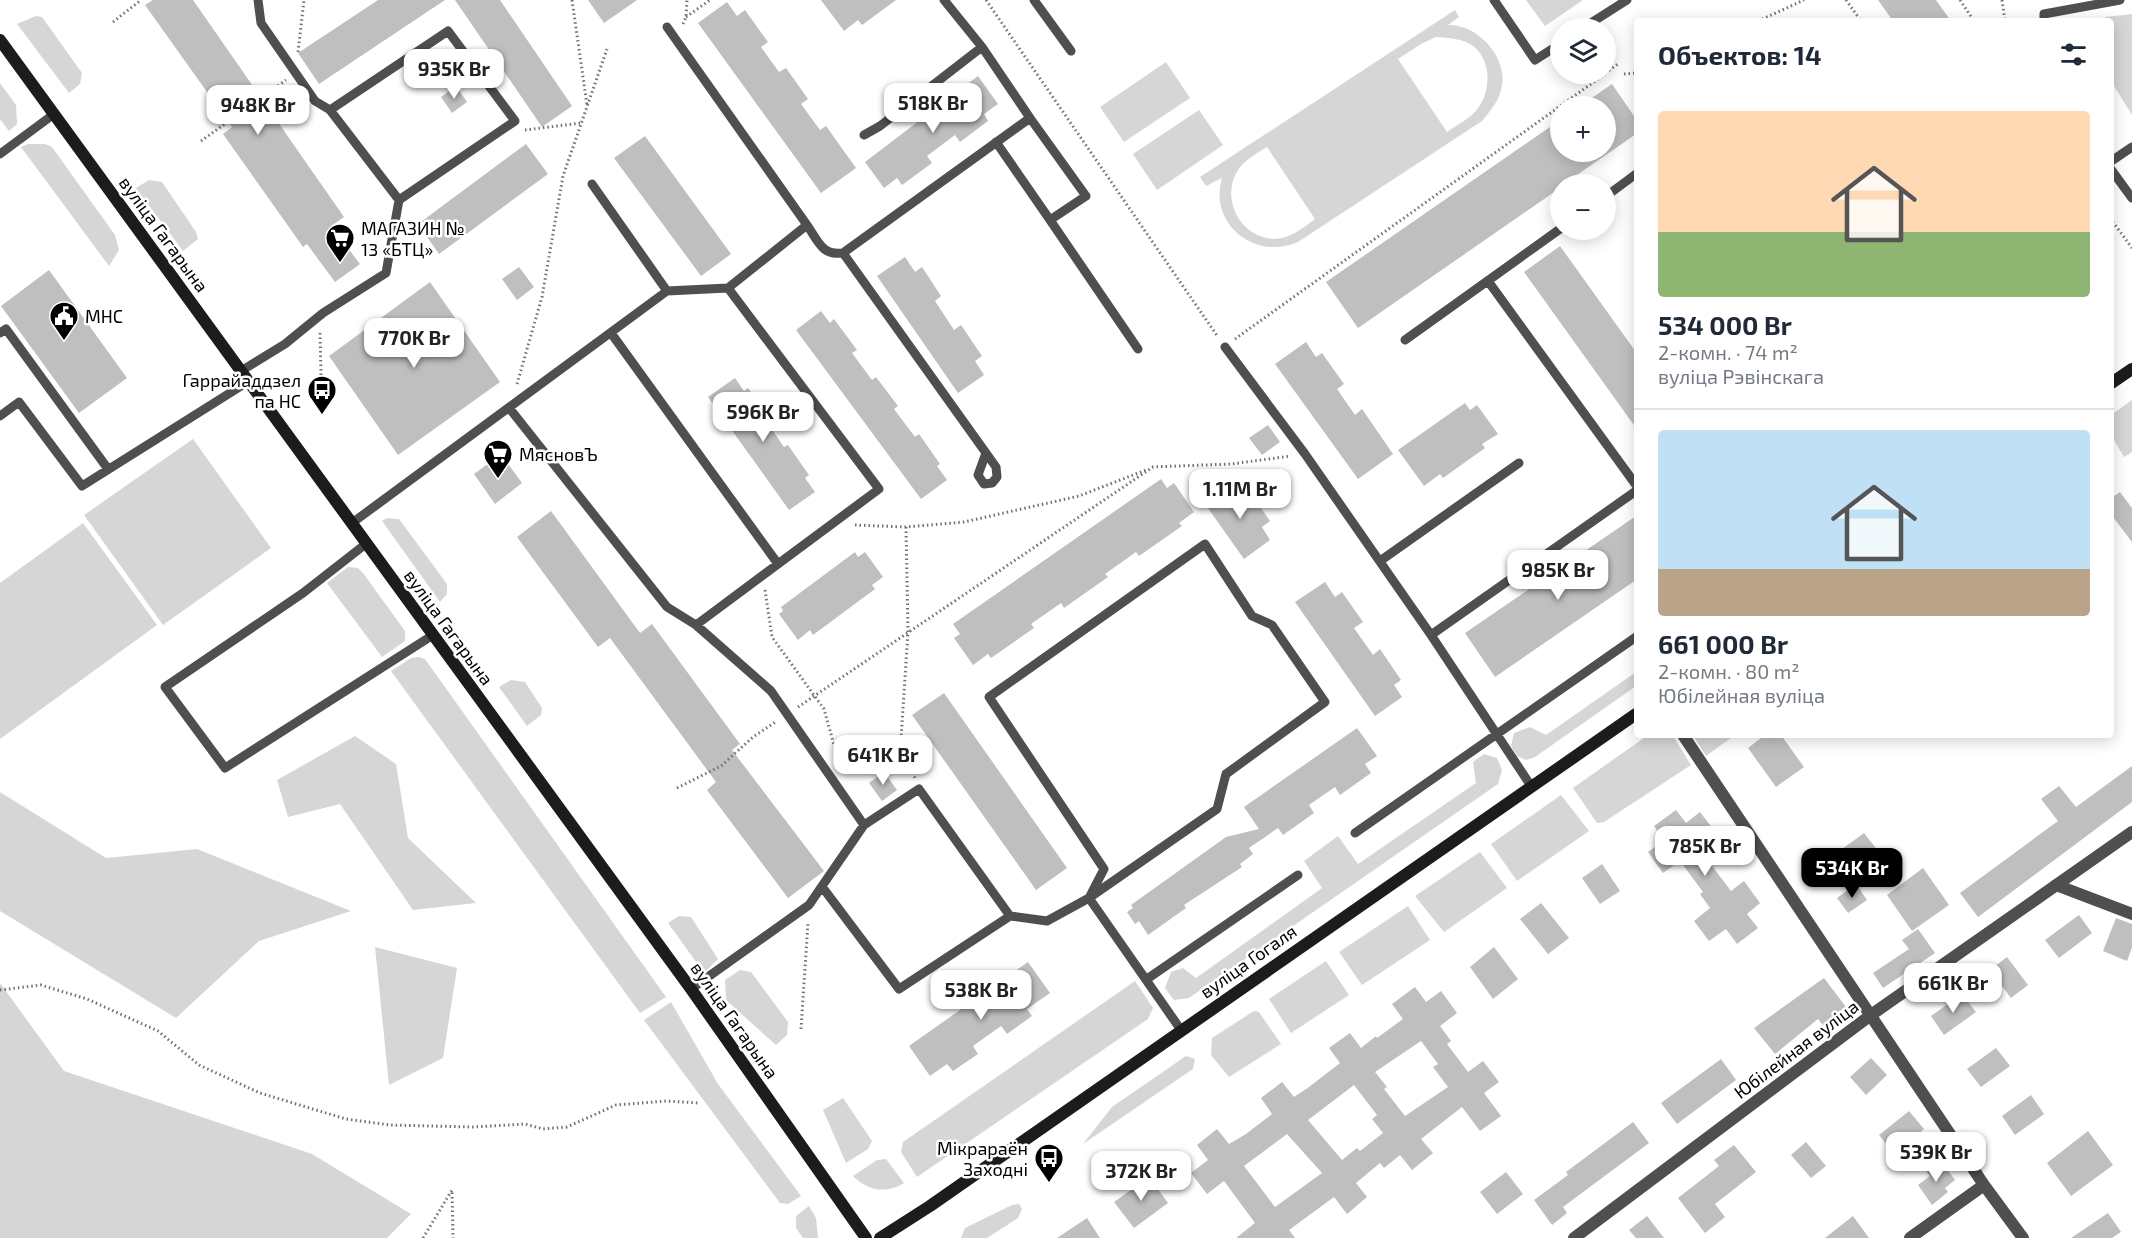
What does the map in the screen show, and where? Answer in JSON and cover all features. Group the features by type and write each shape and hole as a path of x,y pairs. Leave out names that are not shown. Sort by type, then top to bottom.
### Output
{"main road":[{"name":"вуліца Гагарына","path":"0,40 691,989 866,1238"},
{"path":"2114,381 2132,369"},
{"name":"вуліца Гогаля","path":"880,1238 930,1206 1634,715"}],"street":[{"path":"1685,738 1984,1185 2023,1238"},
{"name":"Юбілейная вуліца","path":"1574,1238 1871,1015 2132,832"},
{"path":"2056,885 2132,914"},
{"path":"1910,1238 1984,1185"}],"lane":[{"path":"258,0 261,22 295,74 315,101 330,110 399,200"},
{"path":"944,0 982,47 1086,196 1050,220"},
{"path":"1034,0 1071,51"},
{"path":"1494,0 1535,60 1550,50"},
{"path":"1599,18 1627,0"},
{"path":"2044,18 2044,14 2120,0"},
{"path":"667,27 825,252 843,253 1030,118"},
{"path":"0,416 19,402 82,486 245,376 323,313 386,273 399,200 515,121 448,31 330,110"},
{"path":"864,135 880,126 982,47"},
{"path":"0,154 54,114"},
{"path":"996,142 1137,349"},
{"path":"2114,159 2132,147"},
{"path":"2114,173 2132,198"},
{"path":"1616,189 1634,175"},
{"path":"592,184 667,291"},
{"path":"352,523 510,409 667,291 728,288 807,225"},
{"path":"1405,340 1550,236"},
{"path":"843,253 986,453"},
{"path":"1488,281 1634,482"},
{"path":"696,625 879,489 728,288"},
{"path":"0,333 6,329 108,469"},
{"path":"611,333 778,564"},
{"path":"1225,347 1305,454 1380,561 1531,786"},
{"path":"510,409 667,607 696,625 771,691 864,825"},
{"path":"1380,561 1519,463"},
{"path":"1431,635 1634,492"},
{"path":"367,543 303,593 165,687 225,768 433,635"},
{"path":"823,888 899,989 1010,916 1047,921 1089,898 1217,809 1226,774 1325,702 1272,626 1252,616 1205,544 989,696 1104,869 1089,898"},
{"path":"1355,833 1634,638"},
{"path":"691,989 809,905 823,888 864,825 919,789 1010,916"},
{"path":"1147,979 1298,875"},
{"path":"1089,898 1181,1030"}],"path":[{"path":"112,22 141,0"},
{"path":"201,141 295,74 304,0"},
{"path":"573,0 587,106"},
{"path":"675,38 686,17 687,0"},
{"path":"686,17 710,0"},
{"path":"986,0 1225,347 1590,84"},
{"path":"1765,18 1804,0"},
{"path":"1846,0 1859,18"},
{"path":"1960,0 1972,18"},
{"path":"2002,0 2005,18"},
{"path":"510,409 542,297 562,176 607,50"},
{"path":"1624,74 1634,73"},
{"path":"515,121 525,130 581,123"},
{"path":"2114,223 2132,248"},
{"path":"319,348 322,415"},
{"path":"824,531 844,525 906,527 964,522 1079,496 1153,467 1231,464 1305,454"},
{"path":"677,788 721,766 753,737 1153,467"},
{"path":"906,527 908,632 901,739 919,789"},
{"path":"763,576 772,637 824,709 838,759 828,773"},
{"path":"801,1029 809,905"},
{"path":"0,990 41,985 87,999 158,1031 199,1065 260,1093 346,1119 390,1125 474,1127 525,1124 543,1129 567,1127 616,1105 666,1101 699,1103"},
{"path":"423,1238 452,1190 453,1238"}],"shaded area":[{"path":"1526,0 1583,0 1557,18 1550,18 1550,23 1545,26"},
{"path":"1455,10 1459,17 1448,25 1459,26 1479,36 1495,53 1500,63 1501,90 1495,104 1482,121 1298,242 1282,247 1251,242 1229,223 1222,210 1219,195 1222,178 1206,186 1200,177","holes":["1436,37 1452,38 1468,43 1482,57 1488,76 1480,105 1471,116 1447,132 1398,59","1267,147 1315,219 1296,232 1280,239 1261,236 1250,231 1235,212 1232,201 1231,189 1234,177 1241,166"]},
{"path":"2132,14 2132,115 2114,86 2114,18 2105,17"},
{"path":"36,16 42,17 82,73 80,84 69,93 17,24"},
{"path":"1166,62 1190,98 1124,142 1100,107"},
{"path":"0,83 16,105 17,124 9,131 0,119"},
{"path":"1199,110 1223,145 1157,190 1133,154"},
{"path":"28,144 45,144 52,147 115,235 119,250 109,266 21,147"},
{"path":"149,180 162,182 196,232 198,239 183,251 136,188"},
{"path":"2132,400 2132,452 2124,457 2114,440 2114,413"},
{"path":"193,439 271,548 163,625 84,515"},
{"path":"387,518 399,519 447,584 447,594 440,602 382,521"},
{"path":"83,523 157,625 0,739 0,583"},
{"path":"348,567 358,568 363,573 405,631 405,641 382,657 327,583"},
{"path":"411,658 425,659 666,997 640,1013 391,671"},
{"path":"1634,673 1634,687 1535,757 1526,760 1517,756 1511,746 1514,733 1530,727 1546,735"},
{"path":"511,680 525,682 542,708 541,715 527,726 499,687"},
{"path":"355,736 396,764 408,838 476,903 413,910 340,804 288,817 277,780"},
{"path":"1644,738 1674,738 1691,765 1604,822 1597,823 1573,788"},
{"path":"1695,738 1731,738 1706,756"},
{"path":"1484,754 1497,758 1502,770 1498,784 1189,998 1174,1000 1165,988 1171,972 1183,968 1196,978 1322,888 1304,861 1338,836 1358,864 1476,783 1473,762"},
{"path":"0,792 106,858 197,849 351,911 259,941 176,1018 0,911"},
{"path":"1561,795 1589,831 1517,881 1491,844"},
{"path":"1480,852 1507,888 1444,932 1415,896"},
{"path":"1408,906 1430,940 1362,985 1339,952"},
{"path":"679,916 691,917 718,959 704,973 668,923"},
{"path":"375,947 457,968 443,1058 389,1085"},
{"path":"1326,961 1349,995 1291,1033 1269,999"},
{"path":"740,970 751,972 788,1022 787,1035 776,1045 726,1000 725,980"},
{"path":"1135,981 1153,1008 1148,1019 917,1177 901,1152 903,1142"},
{"path":"0,983 64,1071 312,1154 411,1214 387,1238 0,1238"},
{"path":"671,1002 718,1084 801,1196 788,1204 780,1203 644,1020"},
{"path":"1254,1011 1259,1012 1281,1044 1229,1077 1211,1055 1212,1038"},
{"path":"1186,1056 1195,1059 1193,1069 1083,1144 1112,1107"},
{"path":"843,1098 872,1141 868,1149 846,1163 823,1110"},
{"path":"886,1159 904,1183 884,1190 871,1188 853,1176 877,1160"},
{"path":"1019,1204 1022,1209 1018,1218 987,1238 961,1238 965,1228 1012,1205"},
{"path":"809,1206 816,1218 818,1238 803,1238 796,1228 796,1216"}],"building":[{"path":"153,0 193,0 344,217 331,226 360,264 335,282 307,244 303,247 223,134 232,127 145,5"},
{"path":"378,0 445,0 319,84 298,53"},
{"path":"455,0 500,0 572,106 542,127"},
{"path":"588,0 637,0 604,23"},
{"path":"821,0 896,0 862,25 858,20 844,31"},
{"path":"1878,0 1936,0 1949,18 1891,18"},
{"path":"727,2 737,16 745,10 768,42 761,47 779,72 786,68 808,99 801,104 820,130 826,126 856,168 821,193 698,23"},
{"path":"978,76 998,104 984,114 988,121 960,142 955,135 927,156 932,163 902,185 897,178 884,188 865,162"},
{"path":"1612,84 1634,116 1634,135 1616,148 1616,96 1595,96"},
{"path":"456,86 467,102 452,113 441,97"},
{"path":"1550,127 1550,162 1596,162 1578,174 1550,174 1550,195 1358,328 1326,282"},
{"path":"645,136 731,254 701,276 614,158"},
{"path":"526,144 548,174 439,254 418,224"},
{"path":"1560,246 1634,349 1634,425 1524,272"},
{"path":"905,257 915,272 922,267 941,296 935,301 954,330 961,325 982,356 975,361 984,375 958,393 877,276"},
{"path":"519,267 534,287 517,300 502,279"},
{"name":"МНС","path":"49,270 127,378 79,413 1,306"},
{"path":"430,282 500,382 398,455 329,356"},
{"path":"821,311 830,323 834,319 857,350 852,353 872,380 876,377 898,406 894,409 915,437 919,434 940,464 937,466 947,480 921,499 796,330"},
{"path":"1306,342 1316,357 1322,353 1344,384 1337,389 1355,415 1362,409 1393,454 1358,479 1275,364"},
{"path":"735,378 744,391 748,388 769,418 766,421 784,447 788,445 809,475 805,478 815,492 789,510 708,397"},
{"path":"1465,403 1470,410 1477,405 1498,434 1482,444 1485,448 1443,478 1440,474 1424,486 1398,450"},
{"path":"1268,425 1280,442 1262,455 1249,438"},
{"name":"МясновЪ","path":"501,454 522,483 495,504 474,474"},
{"path":"1161,479 1167,488 1174,483 1194,512 1179,523 1182,526 1139,556 1136,552 1105,574 1108,577 1064,608 1061,603 1031,624 1034,628 991,658 988,654 973,665 954,638 960,634 953,624"},
{"path":"1234,484 1242,496 1249,491 1270,521 1262,527 1270,540 1244,559 1205,504"},
{"path":"2120,492 2132,508 2132,542 2114,518 2114,496"},
{"path":"551,511 640,633 652,624 740,744 732,750 824,871 788,898 707,790 716,782 610,638 598,647 517,537"},
{"path":"1634,517 1634,581 1495,677 1465,633"},
{"path":"855,552 858,557 865,552 883,577 872,585 875,589 813,635 810,630 798,640 779,614 783,611 781,607"},
{"path":"1325,582 1335,597 1342,592 1363,622 1354,628 1373,655 1380,649 1401,680 1394,685 1402,697 1375,716 1295,602"},
{"path":"944,693 1067,868 1036,890 912,715"},
{"path":"1357,728 1377,756 1365,764 1371,773 1340,795 1335,787 1309,805 1314,813 1283,835 1278,828 1249,848 1253,854 1240,864 1242,867 1184,905 1186,908 1148,935 1139,921 1135,924 1127,912 1133,908 1131,905 1226,837 1259,829 1244,807"},
{"path":"1761,738 1783,738 1804,767 1776,787 1748,748"},
{"path":"2132,766 2132,802 1978,917 1960,893 2058,821 2041,799 2059,786 2076,807"},
{"path":"884,772 897,790 882,801 869,783"},
{"path":"1676,810 1686,823 1700,812 1717,834 1702,845 1713,859 1709,862 1731,891 1744,881 1760,903 1747,914 1758,928 1737,944 1726,929 1709,941 1694,921 1710,908 1700,894 1703,892 1680,861 1663,873 1648,852 1664,840 1654,826"},
{"path":"1864,833 1879,852 1853,872 1838,852"},
{"path":"1602,864 1620,891 1600,904 1582,878"},
{"path":"1923,868 1949,905 1912,931 1887,895"},
{"path":"1856,884 1867,900 1848,913 1837,898"},
{"path":"1541,903 1569,938 1548,954 1520,919"},
{"path":"2079,915 2092,933 2059,958 2045,940"},
{"path":"2116,918 2132,924 2132,947 2127,961 2103,951"},
{"path":"1918,929 1935,953 1883,988 1873,973 1909,949 1902,940"},
{"path":"1494,947 1518,979 1493,999 1470,967"},
{"path":"2007,957 2028,985 2011,998 1990,970"},
{"path":"1028,962 1050,993 1027,1009 1032,1016 1007,1034 1001,1026 973,1046 978,1054 953,1071 947,1064 930,1076 909,1046"},
{"path":"1824,978 1849,1011 1826,1029 1818,1019 1775,1054 1754,1028"},
{"path":"1415,987 1426,1002 1441,991 1457,1013 1440,1026 1451,1041 1447,1044 1468,1072 1483,1061 1499,1082 1484,1093 1501,1116 1480,1131 1462,1107 1421,1139 1433,1153 1412,1170 1400,1155 1384,1168 1380,1163 1356,1183 1367,1197 1347,1214 1334,1197 1289,1230 1295,1238 1236,1238 1255,1223 1224,1181 1207,1194 1191,1173 1208,1160 1197,1145 1217,1129 1229,1144 1246,1134 1272,1114 1261,1098 1282,1082 1294,1097 1340,1063 1329,1048 1350,1033 1361,1048 1403,1019 1392,1004","holes":["1421,1041 1438,1064 1433,1067 1448,1087 1405,1116 1384,1089 1387,1087 1375,1072","1354,1085 1377,1115 1372,1119 1383,1133 1360,1151 1357,1148 1342,1160 1308,1120","1287,1134 1322,1173 1275,1207 1244,1166"]},
{"path":"1962,994 1976,1012 1944,1035 1931,1016"},
{"path":"1996,1048 2010,1066 1981,1087 1967,1069"},
{"path":"1871,1058 1887,1075 1866,1095 1850,1077"},
{"path":"1721,1059 1736,1080 1677,1124 1661,1103"},
{"path":"2031,1095 2044,1114 2015,1135 2002,1116"},
{"path":"1909,1111 1924,1129 1894,1154 1879,1135"},
{"path":"1633,1122 1649,1143 1563,1207 1567,1213 1552,1225 1534,1200 1568,1175 1566,1172"},
{"path":"2088,1131 2113,1165 2071,1196 2047,1163"},
{"path":"1806,1142 1826,1166 1811,1178 1791,1155"},
{"path":"1734,1145 1756,1172 1715,1204 1725,1217 1705,1233 1678,1198 1719,1166 1714,1160"},
{"path":"1940,1160 1955,1180 1945,1188 1948,1192 1932,1205 1918,1185 1930,1176 1926,1171"},
{"path":"1506,1172 1523,1194 1497,1214 1480,1192"},
{"path":"1149,1177 1168,1203 1134,1228 1114,1202"},
{"path":"2108,1213 2121,1232 2112,1238 2071,1238"},
{"path":"1647,1216 1664,1238 1636,1238 1629,1230"},
{"path":"1853,1216 1869,1238 1825,1238"},
{"path":"1087,1218 1100,1238 1057,1238"}],"place":[{"name":"МАГАЗИН № 13 «БТЦ»","path":"340,264"},
{"name":"МНС","path":"64,342"},
{"name":"Гаррайаддзел па НС","path":"322,416"},
{"name":"МясновЪ","path":"498,480"},
{"name":"Мікрараён Заходні","path":"1049,1184"}]}
